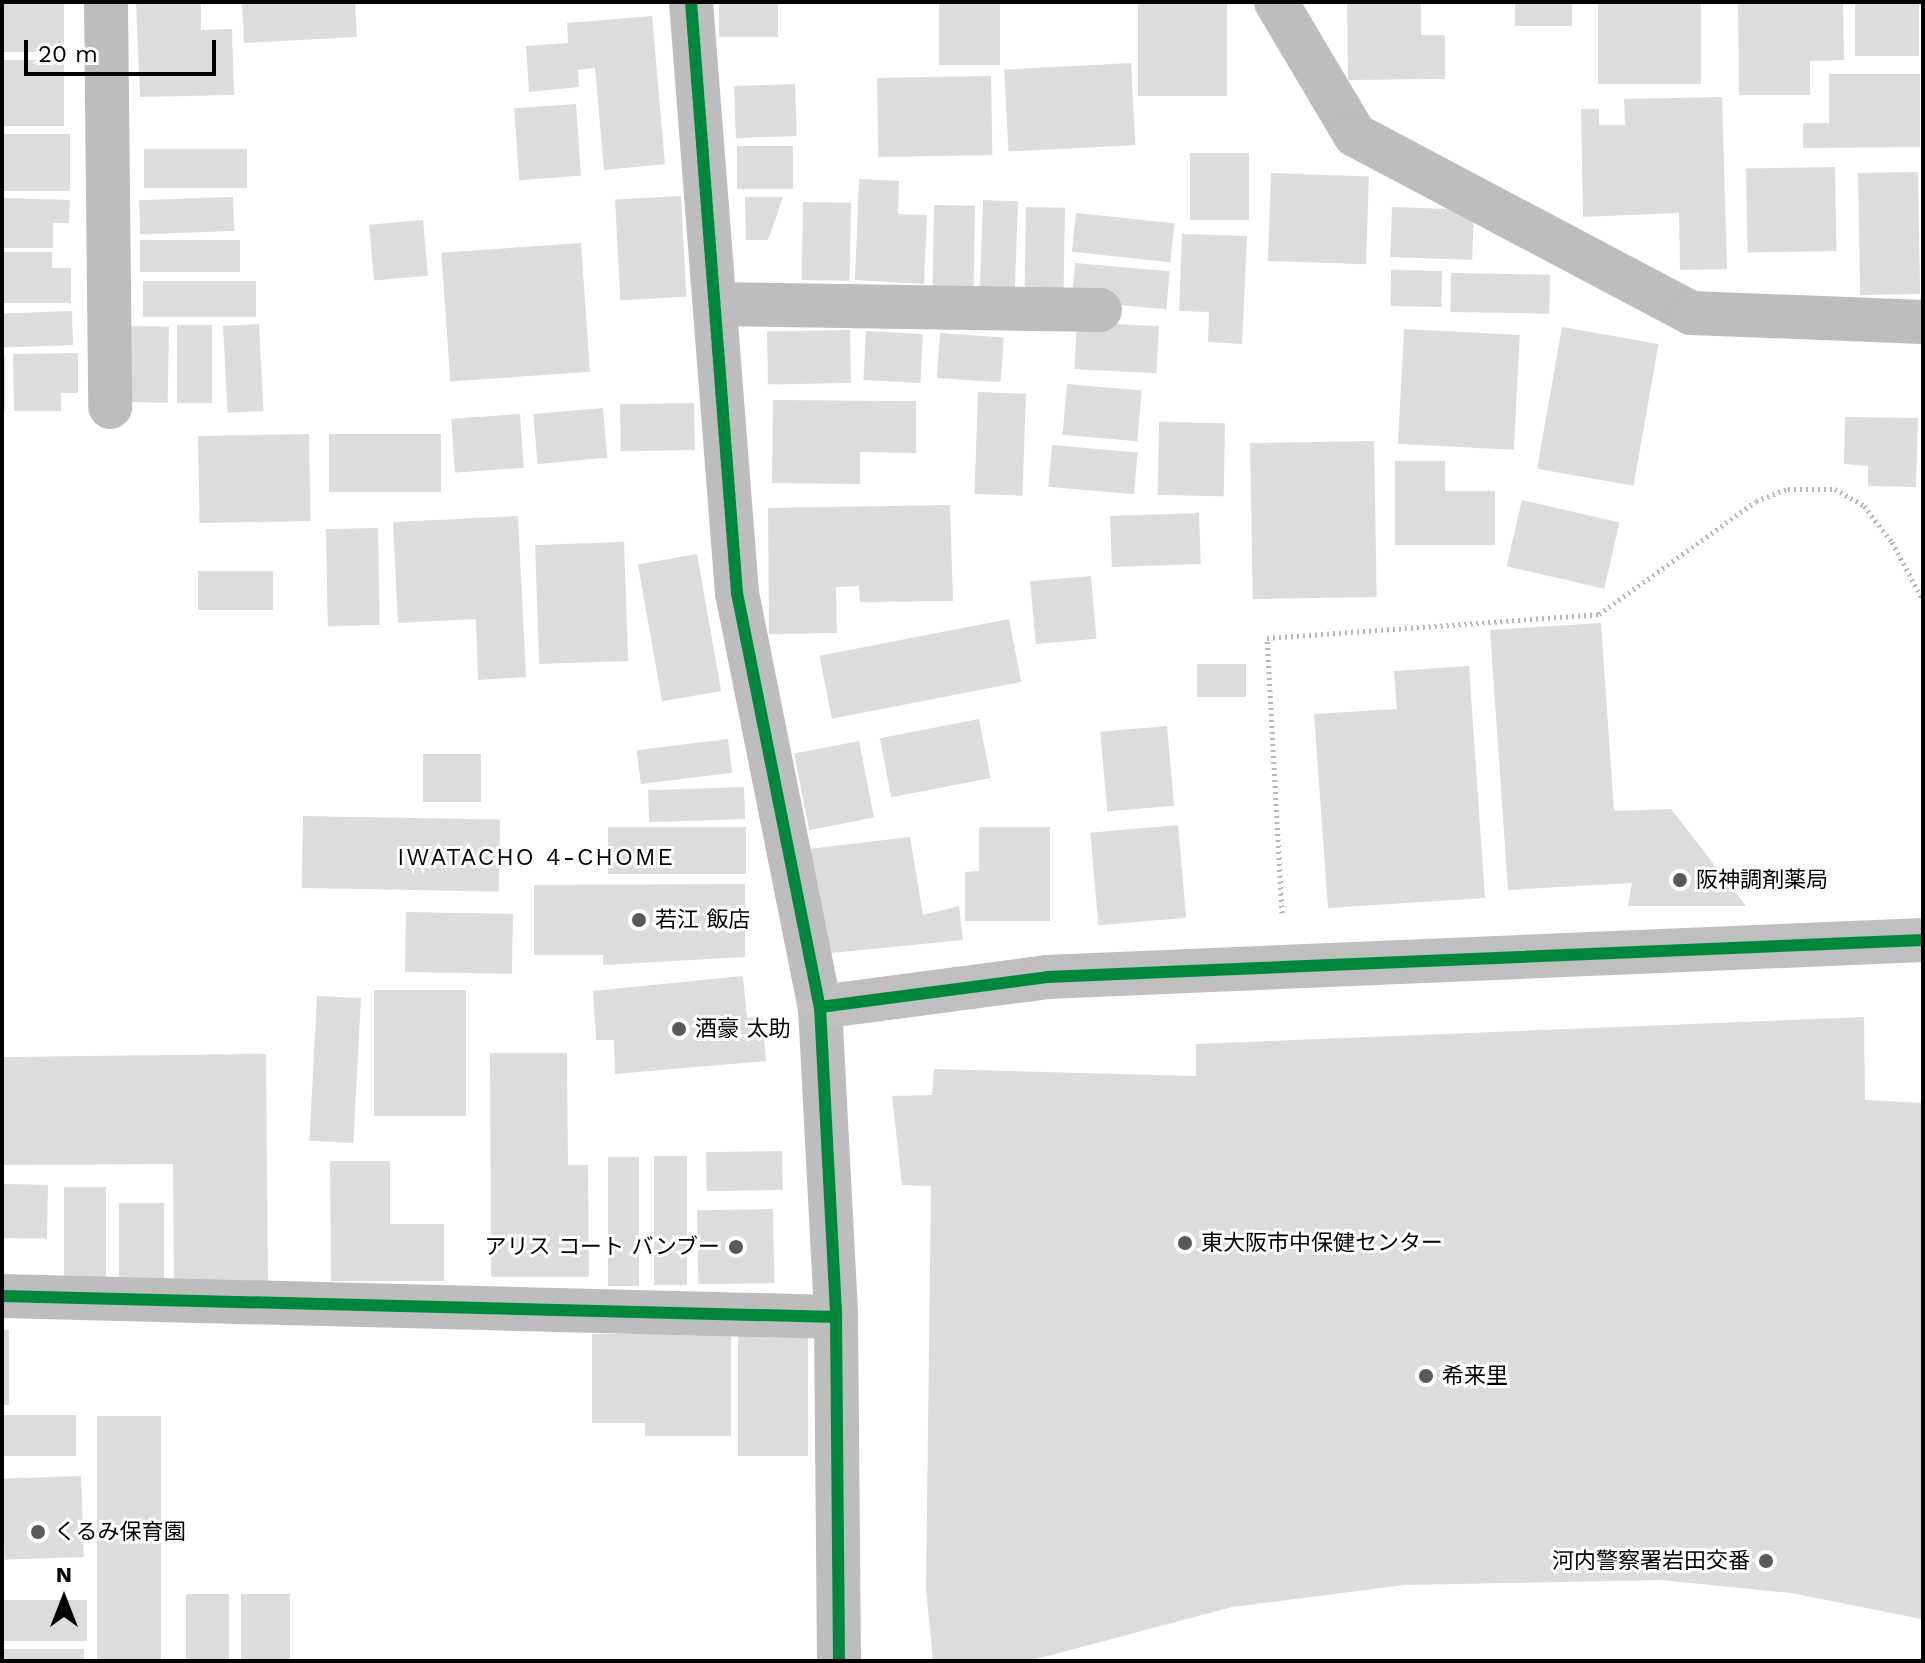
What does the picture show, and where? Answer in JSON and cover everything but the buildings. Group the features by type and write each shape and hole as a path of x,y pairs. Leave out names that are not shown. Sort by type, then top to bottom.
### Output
{"street":[{"path":"106,2 110,407"},
{"path":"691,2 737,593 820,1007 836,1317 839,1661"},
{"path":"1276,2 1355,135 1691,313 1923,322"},
{"path":"715,304 1100,310"},
{"path":"820,1007 1047,977 1923,940"},
{"path":"2,1296 836,1317"}],"path":[{"path":"1285,966 1267,638 1599,614 1756,501 1788,489 1835,489 1864,506 1892,542 1923,600"}],"cycle path":[{"path":"691,2 737,593 820,1007 836,1317 839,1661"},
{"path":"820,1007 1047,977 1923,940"},
{"path":"2,1296 836,1317"}],"place":[{"name":"阪神調剤薬局","path":"1680,880"},
{"name":"若江 飯店","path":"639,920"},
{"name":"酒豪 太助","path":"679,1029"},
{"name":"東大阪市中保健センター","path":"1185,1243"},
{"name":"アリス コート バンブー","path":"736,1247"},
{"name":"希来里","path":"1426,1376"},
{"name":"くるみ保育園","path":"38,1532"},
{"name":"河内警察署岩田交番","path":"1766,1561"}],"district":[{"name":"IWATACHO 4-CHOME","path":"536,858"}]}
